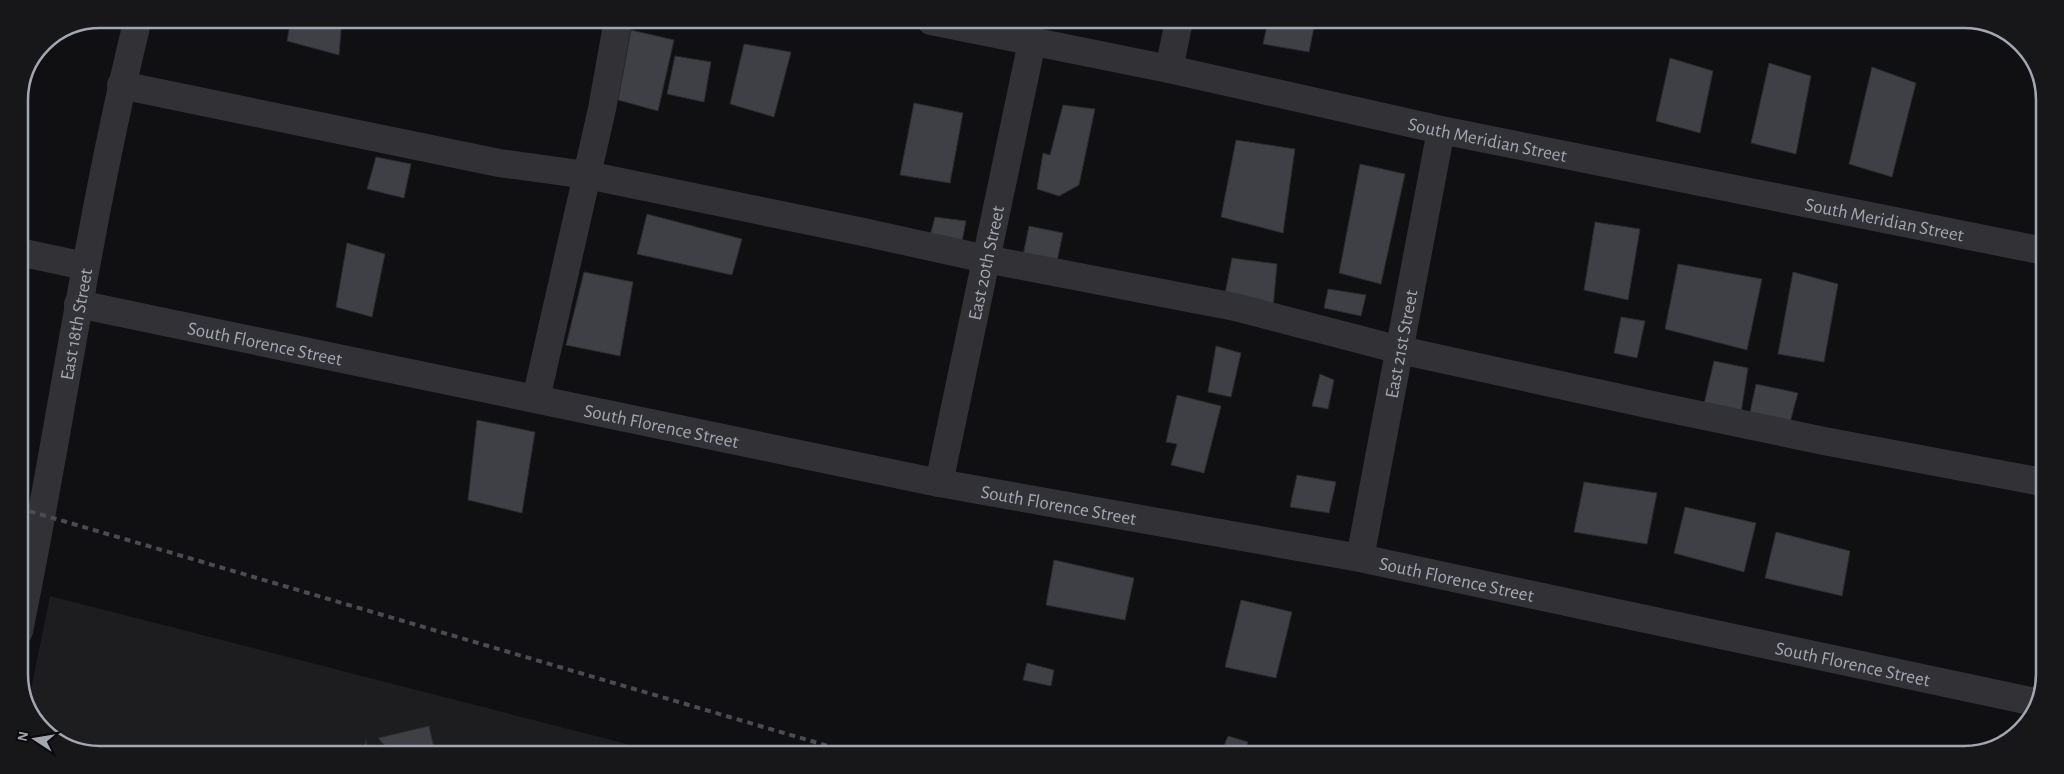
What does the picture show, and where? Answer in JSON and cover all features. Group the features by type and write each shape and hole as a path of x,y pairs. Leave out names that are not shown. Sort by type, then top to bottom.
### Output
{"street":[{"name":"East 18th Street","path":"28,586 85,266 122,85 136,28"},
{"path":"536,399 602,110 617,28"},
{"name":"South Meridian Street","path":"965,28 1169,69 1441,130 2036,250"},
{"path":"1169,69 1178,28"},
{"name":"East 20th Street","path":"939,483 1032,42"},
{"path":"122,85 498,163 586,175 986,259 1235,307 1400,350 1824,441 2036,481"},
{"name":"East 21st Street","path":"1360,558 1441,130"},
{"path":"28,254 85,266"},
{"name":"South Florence Street","path":"78,304 939,483 1360,558 2031,701"}],"shaded area":[{"path":"50,596 634,746 85,745 76,743 60,735 60,714 39,714 30,693"}],"building":[{"path":"289,28 341,28 339,55 287,41"},
{"path":"1266,28 1314,28 1309,52 1263,44"},
{"path":"631,30 674,40 658,111 618,100"},
{"path":"744,44 791,52 774,117 730,104"},
{"path":"675,56 711,62 704,102 667,94"},
{"path":"1670,58 1713,71 1700,133 1656,121"},
{"path":"1769,63 1811,76 1796,154 1751,143"},
{"path":"1872,67 1916,83 1892,177 1849,164"},
{"path":"914,103 963,113 950,183 900,175"},
{"path":"1063,105 1095,109 1079,185 1059,196 1037,189 1043,153 1050,155"},
{"path":"1236,140 1295,149 1283,233 1221,217"},
{"path":"376,157 411,164 404,198 367,189"},
{"path":"1360,164 1405,174 1381,284 1339,273"},
{"path":"647,214 742,239 732,275 637,254"},
{"path":"935,217 966,221 961,247 929,240"},
{"path":"1595,222 1640,229 1628,300 1584,290"},
{"path":"1029,226 1063,233 1056,266 1022,260"},
{"path":"347,243 385,254 372,317 336,307"},
{"path":"1232,258 1277,264 1273,309 1224,299"},
{"path":"1678,264 1762,279 1747,350 1665,329"},
{"path":"584,272 633,282 620,356 566,345"},
{"path":"1793,272 1838,284 1824,362 1778,354"},
{"path":"1328,289 1366,295 1361,316 1324,308"},
{"path":"1621,317 1645,321 1637,358 1614,353"},
{"path":"1216,346 1241,353 1231,397 1208,392"},
{"path":"1714,361 1748,368 1741,413 1704,404"},
{"path":"1320,374 1334,380 1328,409 1312,406"},
{"path":"1756,384 1798,393 1789,426 1749,417"},
{"path":"1177,395 1221,406 1204,473 1171,465 1177,444 1166,442"},
{"path":"477,420 535,432 522,513 468,500"},
{"path":"1297,475 1336,482 1329,513 1290,507"},
{"path":"1584,482 1657,493 1647,544 1574,532"},
{"path":"1685,507 1756,523 1744,572 1674,553"},
{"path":"1776,532 1850,551 1842,596 1765,578"},
{"path":"1054,560 1134,578 1125,620 1046,605"},
{"path":"1241,600 1292,612 1276,678 1225,667"},
{"path":"1027,663 1054,670 1051,686 1023,680"},
{"path":"429,726 434,746 385,746 378,738"},
{"path":"1228,736 1248,742 1247,746 1224,746"}],"railway":[{"path":"28,511 828,746"}]}
